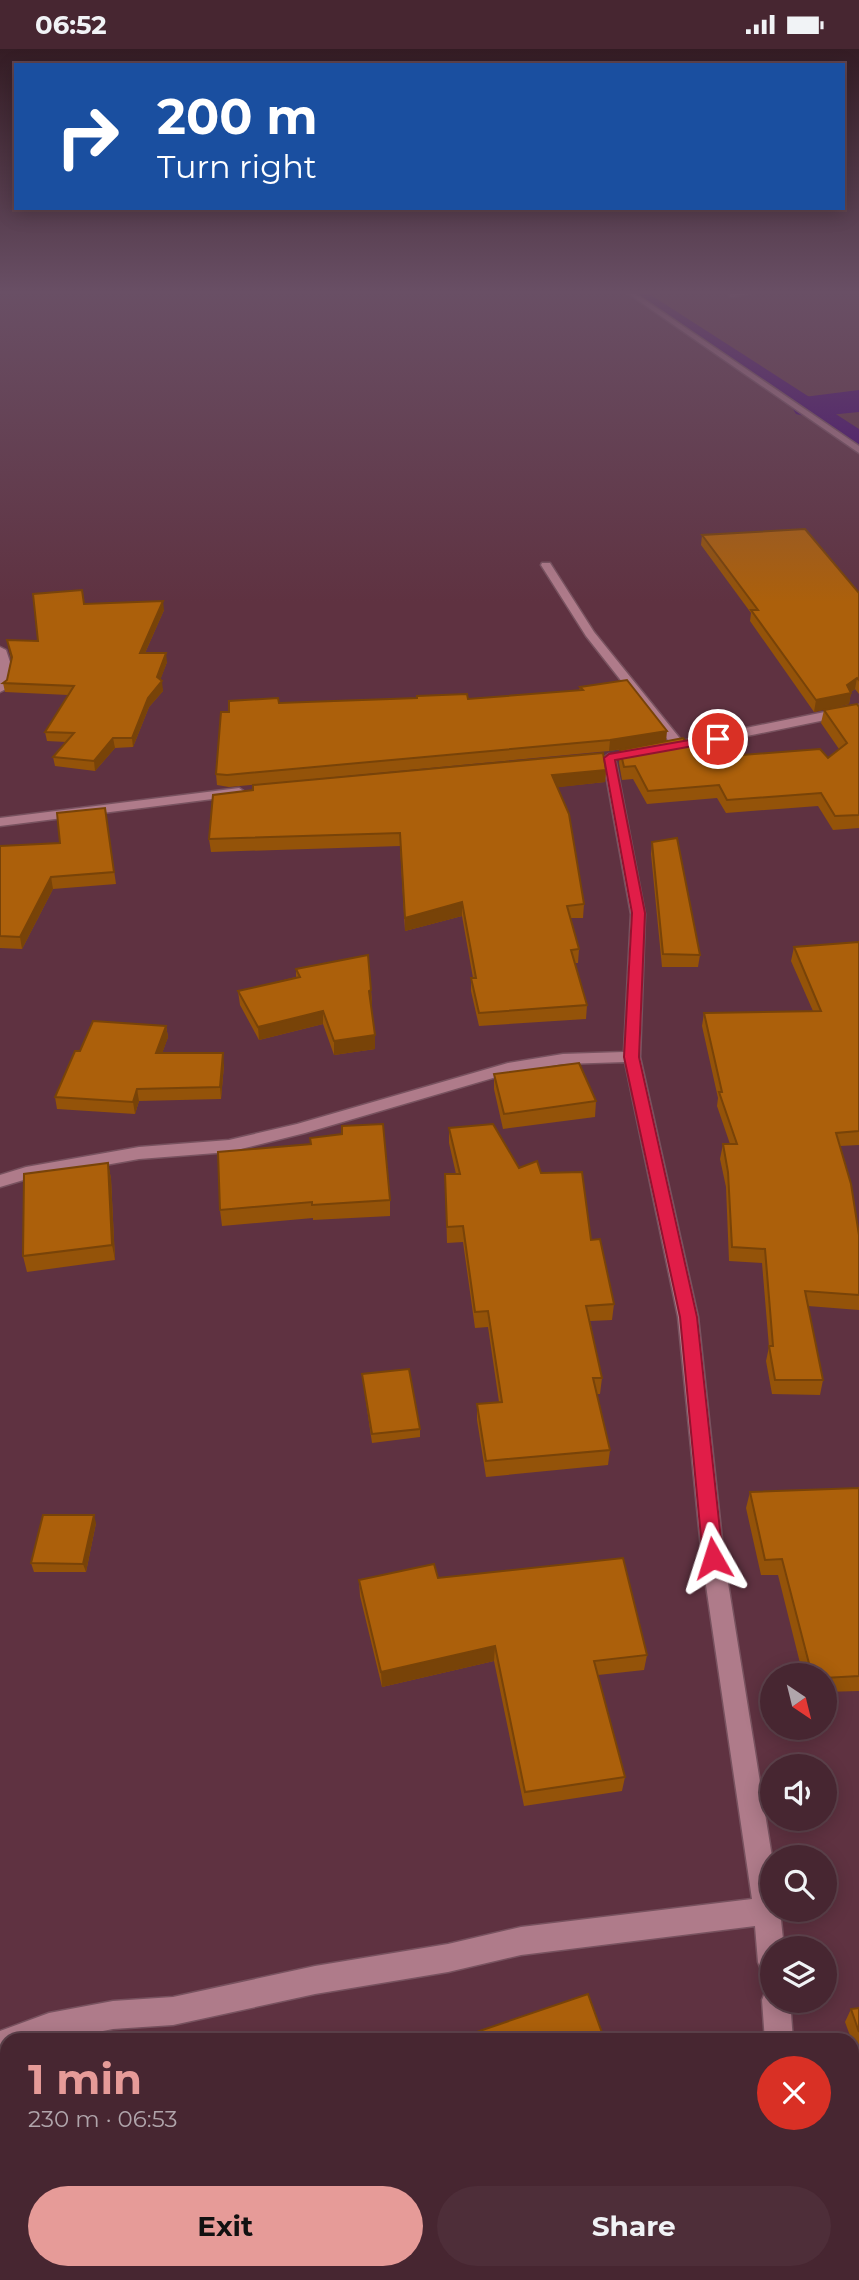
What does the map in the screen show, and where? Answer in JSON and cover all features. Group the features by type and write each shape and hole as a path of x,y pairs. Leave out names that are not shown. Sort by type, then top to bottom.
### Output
{"street":[{"path":"778,394 859,450"},
{"path":"546,565 590,634 679,746"},
{"path":"0,650 5,665 0,689"},
{"path":"658,750 859,709"},
{"path":"609,758 638,913 632,1057 688,1317 713,1558 760,1865"},
{"path":"0,822 252,791"},
{"path":"0,1181 26,1173 139,1153 229,1146 299,1129 508,1068 563,1059 632,1057"},
{"path":"31,2033 113,2015 173,2011 315,1980 448,1958 521,1941 760,1912"},
{"path":"777,2013 778,2033"}],"building":[{"path":"805,529 859,593 859,680 857,678 847,685 851,693 816,700 751,610 758,610 702,535"},
{"path":"82,590 84,604 163,601 140,653 166,653 157,677 162,681 148,698 132,738 113,738 94,761 53,757 74,733 45,732 74,686 3,683 7,680 12,657 7,640 38,641 33,594"},
{"path":"627,680 667,731 610,740 216,774 221,712 229,712 229,701 278,698 279,703 467,694 468,699 583,690 580,687"},
{"path":"857,704 859,815 835,816 821,793 727,800 719,785 648,791 635,766 624,767 620,750 683,738 707,763 704,758 820,749 828,758 847,743 824,710"},
{"path":"603,753 606,770 552,775 569,814 584,904 567,906 579,949 571,950 587,1005 479,1013 471,978 476,978 462,902 405,918 400,833 209,839 213,795 253,790 253,785"},
{"path":"105,808 114,872 51,877 20,937 0,936 0,846 60,843 57,813"},
{"path":"677,838 700,955 663,954 652,842"},
{"path":"859,942 859,1131 836,1133 851,1184 859,1235 859,1295 805,1291 823,1380 775,1380 769,1346 773,1346 765,1249 732,1247 728,1172 723,1144 737,1144 719,1092 722,1092 704,1013 821,1011 794,947"},
{"path":"368,955 369,991 375,1035 334,1041 323,1011 258,1027 238,991 300,977 296,969"},
{"path":"93,1021 166,1026 156,1053 223,1053 220,1087 137,1089 133,1102 55,1097 75,1051 80,1051"},
{"path":"579,1063 596,1101 504,1114 494,1074"},
{"path":"383,1124 390,1200 312,1205 312,1202 220,1210 218,1152 311,1144 310,1138 342,1134 342,1126"},
{"path":"493,1124 519,1168 537,1161 541,1173 582,1172 591,1240 600,1239 614,1304 586,1306 602,1378 593,1378 610,1450 486,1461 477,1404 502,1402 488,1311 475,1312 463,1226 447,1227 445,1174 460,1174 449,1128"},
{"path":"108,1163 112,1245 23,1256 24,1174"},
{"path":"409,1369 420,1429 372,1434 362,1374"},
{"path":"859,1488 859,1676 837,1677 837,1663 809,1663 782,1559 765,1560 750,1492"},
{"path":"43,1515 94,1515 83,1564 31,1563"},
{"path":"623,1558 647,1655 594,1661 625,1777 525,1792 495,1646 381,1672 359,1580 434,1564 438,1578"},
{"path":"588,1994 602,2033 474,2033"},
{"path":"859,2008 859,2032 851,2009"}],"waterway":[{"path":"790,394 859,439"},
{"path":"809,406 859,401"}],"route":[{"path":"713,1558 688,1317 632,1057 638,913 609,758 718,739"}]}
